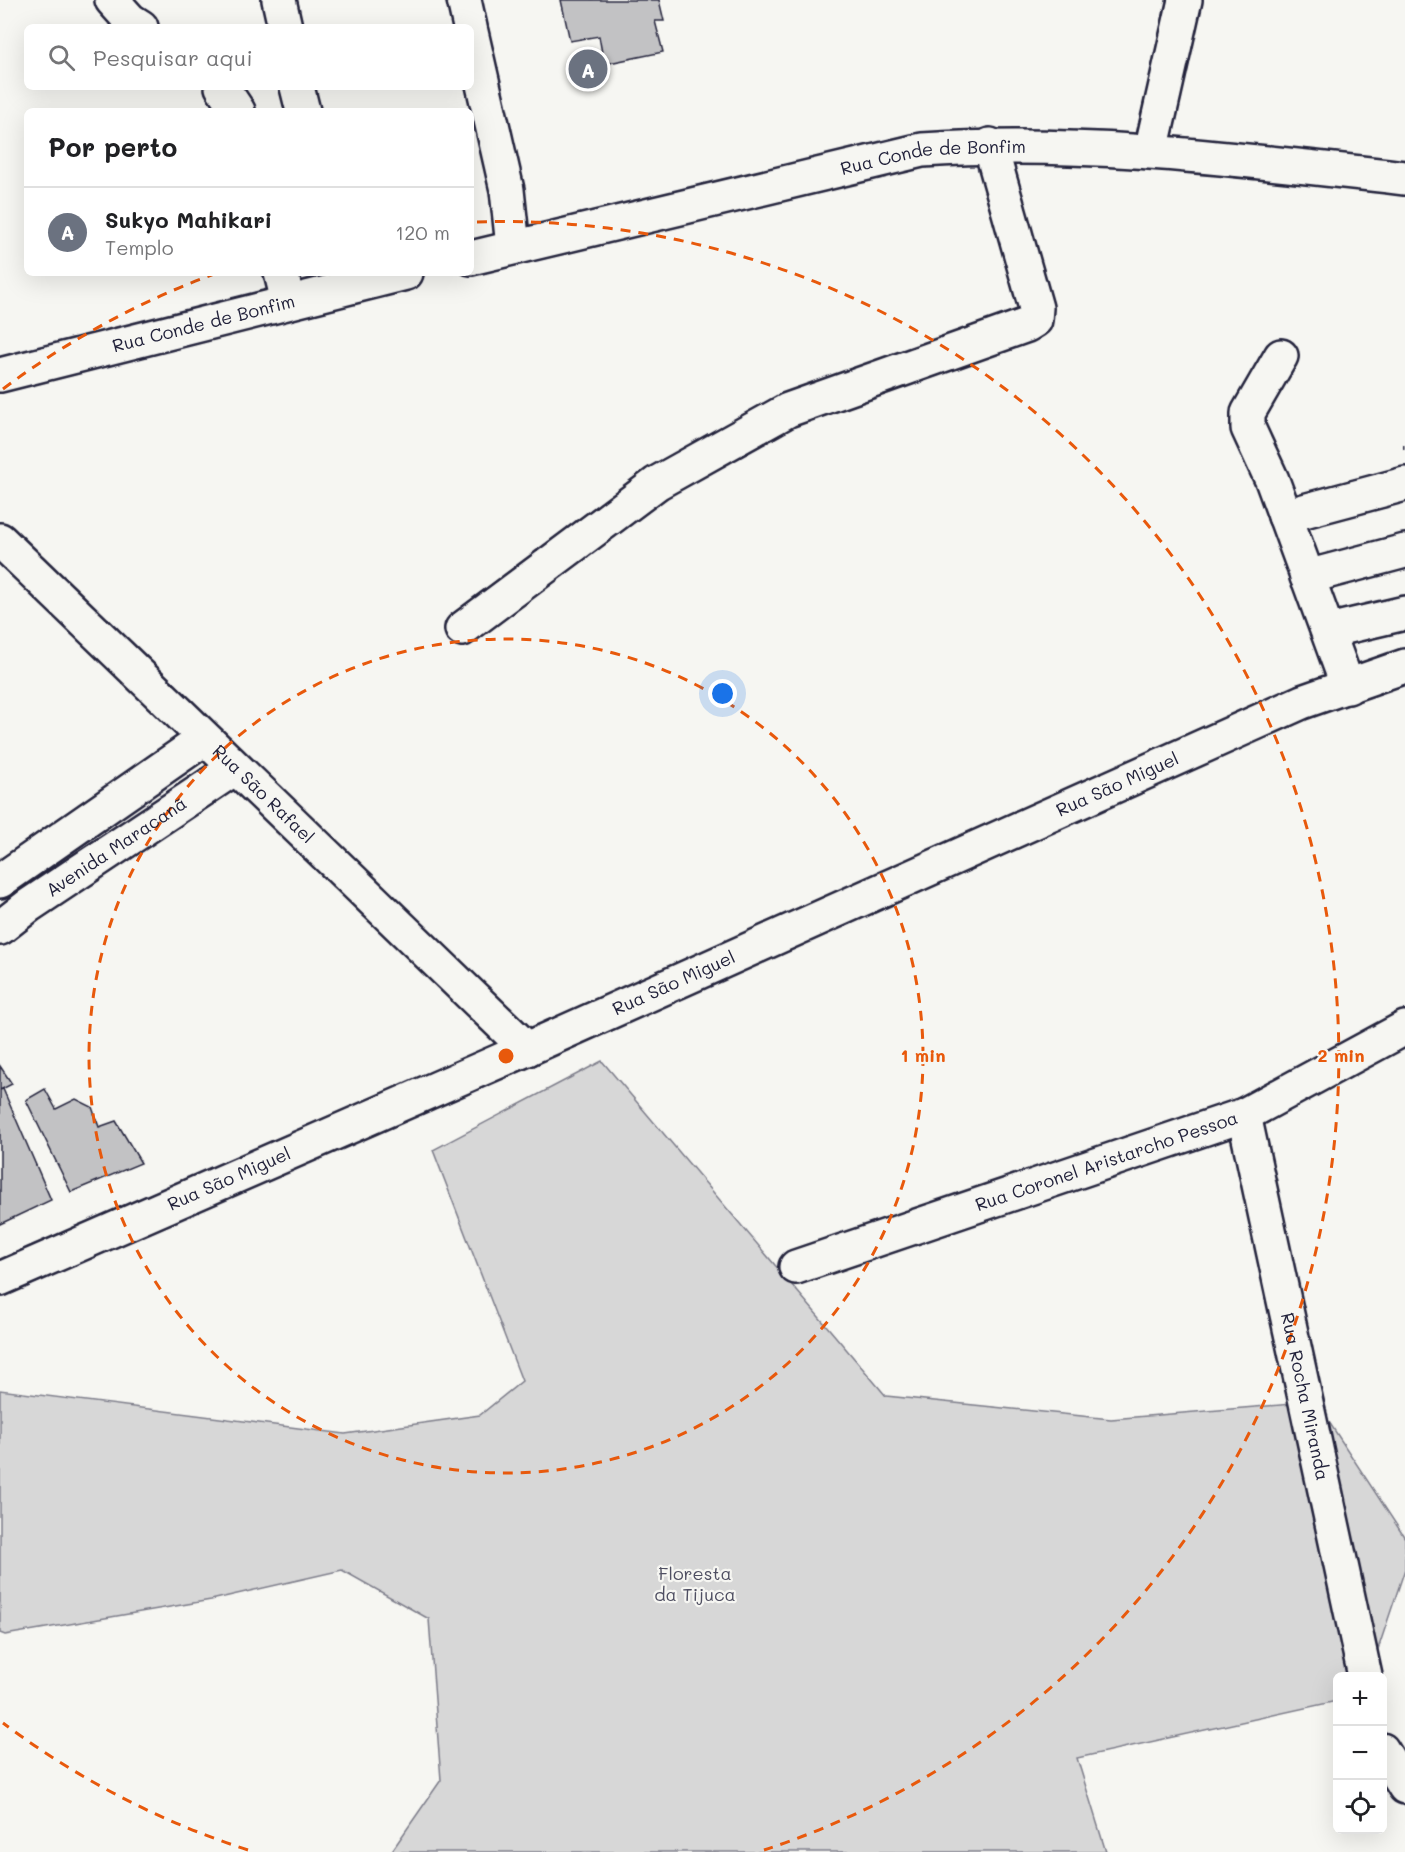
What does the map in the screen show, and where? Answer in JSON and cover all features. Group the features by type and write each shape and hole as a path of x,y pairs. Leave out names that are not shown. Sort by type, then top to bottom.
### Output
{"street":[{"path":"112,0 136,24"},
{"path":"279,0 284,24"},
{"path":"464,0 469,24"},
{"path":"1151,151 1185,0"},
{"path":"474,45 507,190 513,247"},
{"path":"224,90 236,108"},
{"path":"298,90 302,108"},
{"path":"462,629 657,483 788,410 1027,325 1035,320 1036,308 990,145"},
{"name":"Rua Conde de Bonfim","path":"474,257 922,150 990,145 1151,151 1405,178"},
{"name":"Rua Conde de Bonfim","path":"0,375 285,287 381,276"},
{"path":"1281,356 1248,413 1248,428 1285,516 1348,687"},
{"path":"1285,516 1405,484"},
{"name":"Rua São Rafael","path":"0,540 526,1049"},
{"path":"1307,577 1405,551"},
{"path":"1328,632 1405,613"},
{"name":"Rua São Miguel","path":"0,1279 526,1049 1302,702 1405,666"},
{"name":"Rua São Miguel","path":"1348,687 1405,678"},
{"name":"Avenida Maracanã","path":"0,881 204,739"},
{"name":"Avenida Maracanã","path":"0,928 28,906 235,768"},
{"name":"Rua Coronel Aristarcho Pessoa","path":"796,1267 1244,1115 1405,1028"},
{"name":"Rua Rocha Miranda","path":"1244,1115 1364,1672"},
{"path":"1387,1756 1405,1787"}],"green space":[{"name":"Floresta da Tijuca","path":"602,1061 886,1396 1111,1419 1316,1402 1405,1538 1405,1569 1370,1672 1333,1672 1333,1702 1077,1758 1106,1852 391,1852 441,1780 429,1619 342,1570 211,1600 5,1635 0,1633 0,1390 345,1434 480,1415 522,1381 433,1150"}],"building":[{"path":"561,0 659,0 664,21 655,21 663,52 604,64 599,36 570,41"},
{"path":"0,1066 12,1084 0,1090"},
{"path":"3,1089 51,1200 0,1224 0,1090"},
{"path":"45,1089 56,1109 76,1099 92,1107 99,1127 116,1121 141,1163 71,1192 26,1100"}],"place":[{"name":"Sukyo Mahikari","path":"588,69"}]}
